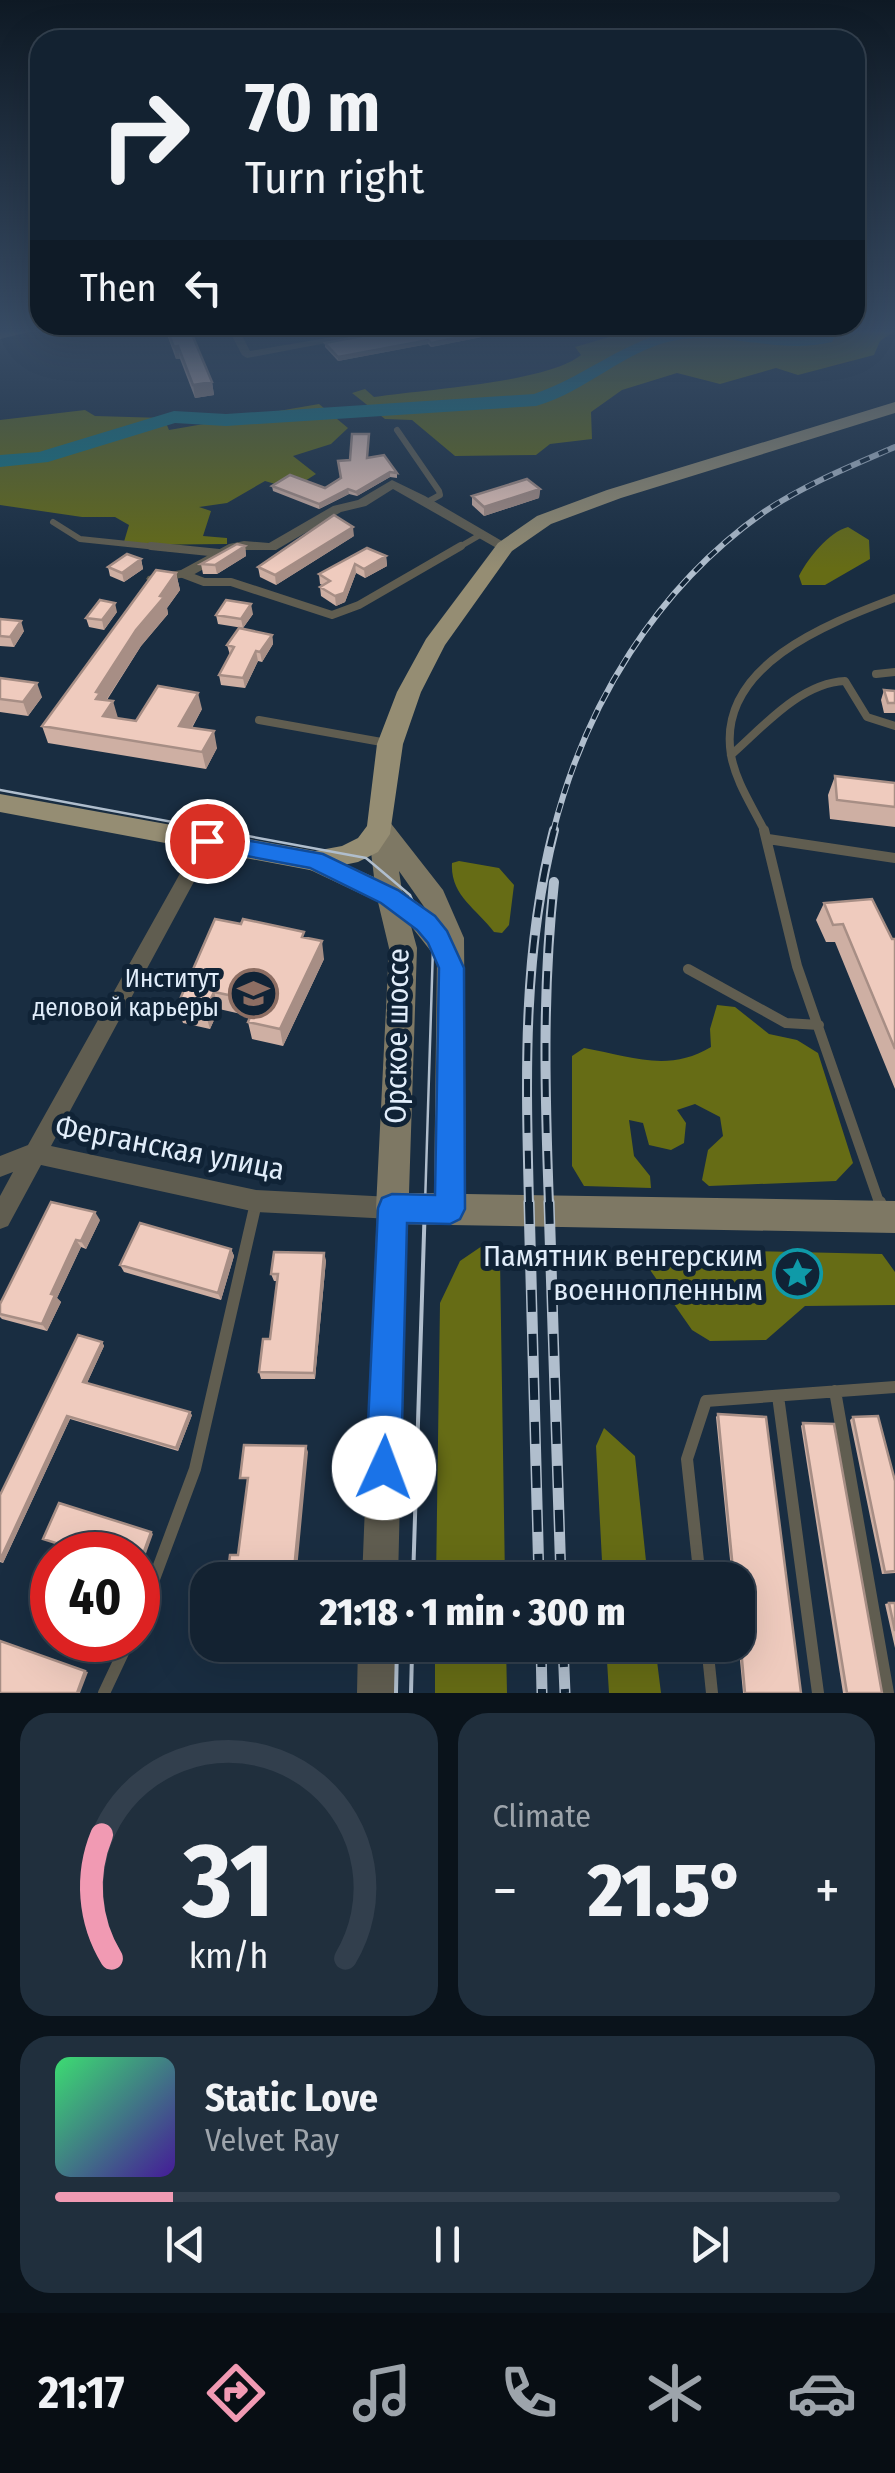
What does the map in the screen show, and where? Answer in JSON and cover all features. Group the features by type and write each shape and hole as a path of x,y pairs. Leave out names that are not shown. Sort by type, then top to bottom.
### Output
{"main road":[{"path":"315,860 348,854 368,845 380,827 390,744 409,692 434,644 505,547 544,520 614,494 882,411"},
{"path":"0,803 315,860 390,897 426,923 452,968"},
{"path":"380,827 434,897 451,938 450,1209"},
{"name":"Орское шоссе","path":"380,827 390,897 403,948 392,1208"},
{"path":"392,1208 890,1216"}],"street":[{"path":"143,594 154,579 184,574 218,553 246,542 271,547 337,509 362,503 392,484 429,501 505,547"},
{"path":"0,1218 207,841"},
{"name":"Ферганская улица","path":"1,1168 34,1153 256,1201 392,1208"},
{"name":"Орское шоссе","path":"381,1562 392,1208"},
{"path":"376,1693 377,1662"}],"lane":[{"path":"398,430 440,491 429,501"},
{"path":"53,522 80,539 218,553"},
{"path":"184,574 204,582 231,582 332,615 359,605 480,535"},
{"path":"890,1216 791,948 781,886 768,839 741,791 731,755 730,728 756,677 793,644 852,613 895,598"},
{"path":"876,674 895,672"},
{"path":"731,755 815,687 832,679 845,681 853,704 868,719 895,726"},
{"path":"259,720 390,744"},
{"path":"768,839 895,858"},
{"path":"688,968 786,1023 820,1025"},
{"path":"160,1572 211,1416 256,1201"},
{"path":"698,1562 687,1459 706,1401 894,1390"},
{"path":"835,1392 888,1693"},
{"path":"778,1396 818,1693"},
{"path":"104,1693 119,1662"},
{"path":"708,1662 712,1693"}],"green space":[{"path":"87,411 95,416 164,418 169,430 279,411 327,411 348,428 331,444 293,456 316,474 305,481 288,476 275,484 265,481 227,503 199,507 211,511 203,536 227,538 227,544 123,545 129,525 115,517 82,517 0,505 0,420"},
{"path":"375,411 592,411 592,439 550,444 536,455 455,456 412,420 385,419"},
{"path":"848,527 869,540 870,559 825,585 802,585 799,576 813,554 834,534"},
{"path":"452,863 499,868 514,885 509,925 502,933 494,932 460,893 452,874"},
{"path":"717,1005 735,1007 769,1034 797,1040 818,1053 853,1163 836,1181 709,1186 702,1180 708,1150 723,1136 720,1117 695,1104 677,1110 686,1123 684,1143 671,1150 649,1145 643,1123 629,1120 634,1156 650,1176 651,1188 584,1186 572,1166 572,1056 584,1048 664,1061 695,1055 711,1047 710,1029"},
{"path":"482,1246 500,1259 505,1562 436,1562 440,1303 460,1261"},
{"path":"663,1249 882,1254 895,1272 895,1305 805,1306 766,1340 710,1341 692,1330 648,1267"},
{"path":"604,1428 635,1456 646,1562 602,1562 596,1446"},
{"path":"435,1662 506,1662 507,1693 435,1693"},
{"path":"607,1662 657,1662 661,1693 609,1693"}],"building":[{"path":"352,434 369,434 367,458 384,455 397,473 390,472 356,492 348,489 319,504 272,486 290,475 325,488 341,478 338,461 350,460"},
{"path":"527,479 540,489 484,507 472,496"},
{"path":"334,515 353,527 275,575 258,567"},
{"path":"237,544 245,546 215,565 201,564"},
{"path":"367,548 386,556 364,569 355,564 344,593 335,596 320,587 330,581 319,574"},
{"path":"127,554 141,559 122,573 108,567"},
{"path":"156,570 176,573 160,596 164,597 136,630 96,692 100,693 96,699 113,701 103,716 136,721 158,686 198,693 179,726 214,731 202,752 42,726"},
{"path":"100,600 115,603 102,620 86,618"},
{"path":"226,600 251,604 241,619 216,615"},
{"path":"0,619 21,621 10,637 0,636"},
{"path":"239,628 272,635 260,652 256,651 243,678 219,675 234,647 227,645"},
{"path":"0,678 37,683 23,702 0,699"},
{"path":"884,690 895,691 895,703 888,703"},
{"path":"835,776 895,783 895,807 837,800"},
{"path":"872,899 895,939 895,1049 843,924 833,925 824,903"},
{"name":"Институт деловой карьеры","path":"215,919 241,924 243,919 304,932 302,937 322,941 280,1029 248,1022 257,1001 214,992 205,1012 177,1006"},
{"path":"51,1202 95,1212 81,1241 76,1240 42,1324 0,1314 0,1304"},
{"path":"140,1223 231,1249 218,1293 120,1265"},
{"path":"274,1252 324,1253 314,1373 259,1372 263,1339 270,1339 278,1274 271,1274"},
{"path":"78,1335 102,1342 83,1382 190,1412 176,1448 67,1416 0,1560 0,1495"},
{"path":"718,1414 766,1417 801,1693 745,1693 742,1662 755,1662 755,1562 732,1562"},
{"path":"878,1416 895,1481 895,1571 885,1572 853,1417"},
{"path":"803,1423 834,1424 882,1693 847,1693"},
{"path":"244,1445 306,1446 295,1562 229,1562 230,1555 238,1555 248,1478 240,1478"},
{"path":"59,1503 151,1532 46,1532"},
{"path":"889,1603 895,1603 895,1631"},
{"path":"0,1641 30,1652 30,1662 60,1662 85,1671 77,1693 0,1693"}],"waterway":[{"path":"0,461 41,458 174,417 226,420 365,411"}],"tram line":[{"path":"0,790 366,858 410,895 433,947 425,1205"},
{"path":"414,1562 425,1202"},
{"path":"396,1693 397,1662"},
{"path":"411,1693 412,1662"}],"railway":[{"path":"553,832 584,739 605,695 658,613 690,576 725,542 779,502 895,447"},
{"path":"529,1205 527,1063 531,970 554,830"},
{"path":"549,1205 546,1003 554,882"},
{"path":"529,1202 539,1562"},
{"path":"549,1202 560,1562"},
{"path":"541,1662 542,1693"},
{"path":"564,1662 565,1693"}],"place":[{"name":"Институт деловой карьеры","path":"254,993"},
{"name":"Памятник венгерским военнопленным","path":"798,1273"}],"route":[{"path":"207,841 315,860 390,897 426,923 452,968 450,1209 392,1208 384,1468"}]}
